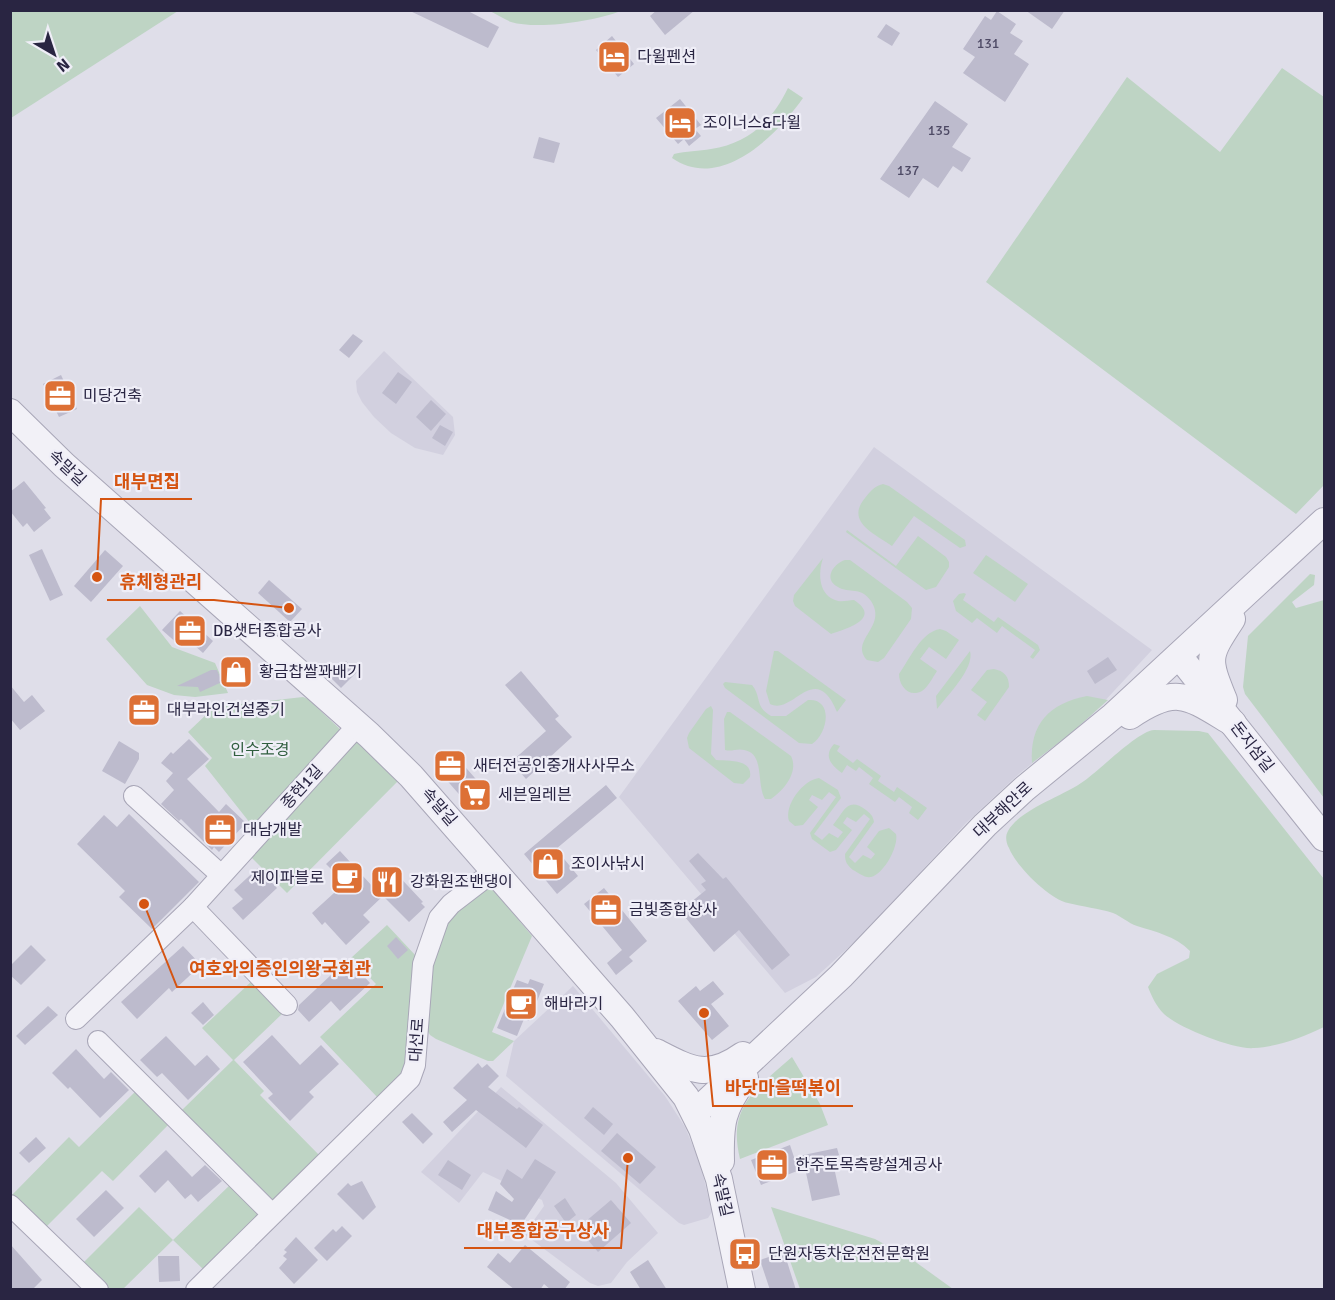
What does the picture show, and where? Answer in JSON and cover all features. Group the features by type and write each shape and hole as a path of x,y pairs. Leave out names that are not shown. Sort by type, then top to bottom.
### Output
{"street":[{"name":"속말길","path":"10,412 64,465 358,725 426,791 649,1049 695,1113 712,1155 742,1290"},
{"name":"대부해안로","path":"695,1113 841,976 985,825 1024,789 1091,736 1324,521"},
{"path":"1233,723 1215,679 1212,655 1217,642 1259,581"},
{"name":"돈지섬길","path":"1179,656 1324,838"},
{"path":"1024,789 1063,768 1120,723 1157,699 1174,696 1188,698 1207,706 1233,723"},
{"name":"종현1길","path":"76,1020 193,907 358,725"},
{"path":"134,796 221,875"},
{"name":"대선로","path":"196,1290 410,1079 414,1072 423,964 440,918 451,904 494,871"},
{"path":"193,907 287,1005"},
{"path":"719,1179 721,1130 731,1099 747,1075 834,994 841,976"},
{"path":"649,1049 689,1069 698,1071 722,1068 747,1052 795,1009 817,999"},
{"path":"99,1041 272,1215"},
{"path":"10,1205 98,1290"}],"shaded area":[{"path":"384,351 453,417 455,435 443,455 415,448 391,433 362,402 357,392 356,381"},
{"path":"874,447 1152,650 1088,719 1020,773 966,823 861,936 816,977 785,993 619,797"},
{"path":"573,986 665,1096 685,1127 700,1163 712,1212 708,1218 684,1225 679,1223 506,1076 514,1041"},
{"path":"501,1087 616,1183 658,1233 627,1262 611,1283 598,1286 590,1283 524,1234 544,1206 542,1200 483,1172 459,1203 421,1172"}],"green space":[{"path":"11,10 178,10 178,11 11,118"},
{"path":"490,11 621,11 582,21 536,25 511,22"},
{"path":"1282,68 1324,97 1324,485 1296,514 986,282 1127,77 1220,152"},
{"path":"788,88 803,98 778,128 746,155 728,164 709,168 691,167 672,158 674,154 725,146 748,136 775,111"},
{"path":"883,484 965,540 966,546 960,548 914,516 892,546 871,532 860,521 858,514 860,506 872,490"},
{"path":"847,530 896,566 918,536 946,557 949,567 936,587 926,590 846,532"},
{"path":"986,555 1028,584 1015,602 973,573"},
{"path":"823,558 820,577 823,589 831,598 838,601 854,600 865,613 859,622 831,634 795,606 793,601 794,595"},
{"path":"845,560 850,560 912,608 911,619 884,658 878,662 867,660 862,646 875,618 875,610 871,601 863,593 842,589 831,580 831,572"},
{"path":"1310,574 1315,575 1314,585 1292,602 1296,608 1324,600 1324,798 1245,694 1243,687 1248,636"},
{"path":"959,594 966,594 963,600 994,622 998,617 1038,645 1040,650 1033,659 1030,657 1035,650 1002,626 997,633 977,618 972,623 956,611 953,601"},
{"path":"140,606 172,647 215,663 228,693 195,697 174,695 147,685 106,639"},
{"path":"940,629 959,640 946,659 929,647 920,659 937,671 922,691 909,692 903,686 899,674 921,641 933,631"},
{"path":"774,651 778,651 846,700 837,712 829,697 820,690 812,689 779,706 770,704 766,691"},
{"path":"970,651 970,658 964,673 937,709 936,696"},
{"path":"994,669 1005,675 1009,687 985,721 977,715 987,702 971,690 987,670"},
{"path":"725,682 752,685 762,709 771,716 786,716 808,700 816,701 825,710 826,718 822,733 812,744 799,743 725,688 723,684"},
{"path":"1087,696 1108,700 1070,734 1032,763 1034,737 1044,718 1062,704"},
{"name":"인수조경","path":"303,697 342,731 254,828 205,766 212,758 188,732 209,712 224,706"},
{"path":"711,706 713,710 711,754 716,760 739,762 748,767 750,777 743,784 734,783 689,748 687,738 689,733 706,709"},
{"path":"727,712 791,756 792,774 781,791 771,799 765,799 762,793 758,763 751,752 739,749 725,750 724,719"},
{"path":"1154,730 1208,733 1324,879 1324,1027 1290,1041 1245,1048 1221,1042 1182,1026 1161,1011 1148,987 1157,974 1189,958 1190,951 1172,938 1134,925 1113,913 1060,900 1043,889 1018,864 1007,844 1006,837 1014,823 1032,809 1075,787 1129,744"},
{"path":"356,740 398,781 287,893 251,857"},
{"path":"834,744 840,746 837,751 853,763 857,759 881,776 878,781 894,792 897,787 927,808 918,820 909,813 912,807 899,797 895,802 869,784 873,778 859,767 856,771 847,765 842,773 838,770 829,756"},
{"path":"819,778 838,790 841,798 814,834 822,840 829,833 838,838 843,832 833,825 847,807 855,804 869,813 874,822 849,857 855,863 863,855 871,859 875,854 867,847 879,831 889,828 896,834 890,859 876,875 868,877 862,875 851,868 845,859 845,854 870,819 864,814 856,822 847,817 843,823 852,830 836,850 830,852 812,839 810,833 836,797 829,792 822,800 812,795 809,800 818,807 803,825 795,826 789,821 789,808 796,794 807,783"},
{"path":"491,887 532,936 492,1032 514,1041 493,1061 488,1061 436,1039 426,1028 429,971 438,944 451,916 477,891"},
{"path":"387,925 416,956 407,1070 378,1098 320,1037 376,984 351,958"},
{"path":"253,980 283,1013 234,1060 264,1091 260,1095 320,1156 272,1201 182,1110 233,1060 202,1028"},
{"path":"792,1057 820,1104 828,1125 740,1159 737,1141 741,1112 756,1089"},
{"path":"138,1089 171,1122 113,1181 102,1171 45,1228 12,1195 69,1137 79,1147"},
{"path":"231,1184 259,1212 257,1217 204,1270 173,1240"},
{"path":"139,1207 173,1240 123,1289 109,1289 83,1263"},
{"path":"771,1207 875,1239 910,1258 953,1289 800,1289"}],"building":[{"path":"408,10 466,10 499,27 488,48"},
{"path":"657,10 695,10 665,35 650,16"},
{"path":"1025,10 1065,10 1052,29"},
{"path":"997,11 1016,24 1010,33 1023,41 1014,54 1029,64 1005,102 963,73 975,57 963,49 985,16 991,20"},
{"path":"886,24 900,33 892,46 877,37"},
{"path":"612,36 634,64 618,77 596,50"},
{"path":"680,99 701,125 695,129 701,136 689,146 684,139 678,144 656,118"},
{"path":"935,101 968,124 952,147 971,158 962,172 953,166 938,188 923,178 909,198 880,179"},
{"path":"539,137 560,143 554,163 533,158"},
{"path":"353,334 363,341 349,358 339,350"},
{"path":"398,372 412,382 396,404 382,393"},
{"path":"61,375 77,409 59,417 43,384"},
{"path":"431,400 446,414 431,431 416,417"},
{"path":"440,425 453,432 445,446 432,438"},
{"path":"24,481 46,508 44,509 51,518 34,532 27,523 23,527 10,511 10,492"},
{"path":"42,549 63,595 50,601 29,555"},
{"path":"105,550 123,566 91,602 74,586"},
{"path":"269,580 302,609 290,622 258,593"},
{"path":"180,611 213,641 203,653 185,637 179,645 162,630"},
{"path":"1108,657 1117,670 1095,684 1087,671"},
{"path":"238,660 251,671 241,683 233,684 220,673 232,661"},
{"path":"346,661 357,672 341,688 330,677"},
{"path":"211,670 217,670 222,682 200,692 198,687 177,686"},
{"path":"521,671 559,716 555,719 572,737 526,779 511,762 546,731 505,685"},
{"path":"10,685 24,702 32,695 45,711 20,730 10,718"},
{"path":"128,702 158,702 158,719 128,720"},
{"path":"189,739 209,759 187,779 219,812 226,804 246,823 219,852 214,847 212,850 181,819 179,821 161,804 174,790 166,781 173,773 161,763 171,752 173,754"},
{"path":"119,741 139,753 139,759 125,784 102,771"},
{"path":"454,754 488,793 471,808 437,769"},
{"path":"606,785 617,798 556,849 578,876 557,894 524,854"},
{"path":"129,814 199,882 152,929 119,897 125,891 77,844 104,815 117,827"},
{"path":"340,851 373,887 392,869 425,907 409,922 383,896 363,915 370,922 346,945 325,922 322,925 312,913 345,883 326,864"},
{"path":"698,853 723,879 726,877 790,955 772,970 739,930 714,952 680,911 706,890 701,884 706,881 689,861"},
{"path":"258,868 277,888 243,920 232,908 243,899 234,890"},
{"path":"604,888 647,941 629,957 633,961 616,975 607,963 622,950 584,904"},
{"path":"396,937 408,950 398,959 387,946"},
{"path":"31,945 46,960 21,985 10,975 10,966"},
{"path":"183,946 201,965 172,992 169,988 137,1019 121,1002"},
{"path":"348,959 370,983 340,1011 331,1001 309,1022 298,1010 299,1005"},
{"path":"530,979 544,984 529,1021 524,1019 517,1036 497,1028 517,980 528,984"},
{"path":"713,981 724,994 711,1004 729,1026 712,1040 678,1001 696,986 700,991"},
{"path":"203,1002 214,1015 203,1025 191,1013"},
{"path":"48,1006 58,1015 25,1045 16,1036"},
{"path":"272,1035 300,1065 321,1045 339,1064 309,1092 314,1097 290,1121 268,1098 273,1094 243,1062"},
{"path":"166,1036 195,1066 207,1055 220,1069 188,1100 162,1073 157,1077 140,1060"},
{"path":"76,1049 104,1079 111,1072 129,1090 100,1118 70,1087 68,1089 52,1073"},
{"path":"478,1063 482,1068 487,1064 499,1076 488,1087 543,1125 526,1148 476,1110 452,1132 443,1122 467,1100 453,1088"},
{"path":"593,1107 613,1124 604,1135 584,1118"},
{"path":"412,1113 433,1134 423,1144 402,1122"},
{"path":"617,1133 656,1167 640,1184 601,1151"},
{"path":"36,1137 46,1148 29,1163 19,1153"},
{"path":"790,1145 794,1157 837,1148 839,1155 832,1158 840,1195 812,1201 805,1168 761,1185 751,1160"},
{"path":"166,1150 192,1177 205,1165 222,1181 198,1202 191,1194 185,1199 168,1180 155,1193 139,1176"},
{"path":"535,1159 556,1172 521,1225 488,1210 496,1191 512,1202 514,1199 500,1184 507,1169 522,1179"},
{"path":"448,1160 471,1175 462,1190 438,1175"},
{"path":"362,1181 376,1207 363,1220 337,1194 348,1183 351,1186"},
{"path":"106,1190 124,1208 94,1237 76,1219"},
{"path":"565,1198 576,1215 566,1223 554,1206"},
{"path":"611,1200 631,1223 598,1252 578,1228"},
{"path":"342,1226 352,1236 327,1261 314,1248 333,1229 336,1232"},
{"path":"296,1237 318,1260 294,1284 279,1268 287,1259 283,1256 287,1252 284,1250"},
{"path":"10,1244 42,1280 32,1290 10,1290"},
{"path":"525,1245 570,1282 564,1290 551,1290 544,1284 540,1290 515,1290 487,1267 498,1253 510,1263"},
{"path":"784,1252 796,1290 770,1290 760,1260"},
{"path":"158,1256 179,1256 180,1281 159,1282"},
{"path":"648,1260 667,1290 641,1290 630,1272"}],"place":[{"name":"다윌펜션","path":"614,57"},
{"name":"조이너스&다윌","path":"680,123"},
{"name":"미당건축","path":"60,396"},
{"name":"대부면집","path":"97,577"},
{"name":"휴체형관리","path":"289,608"},
{"name":"DB샛터종합공사","path":"190,631"},
{"name":"황금찹쌀꽈배기","path":"236,672"},
{"name":"대부라인건설중기","path":"144,710"},
{"name":"새터전공인중개사사무소","path":"450,766"},
{"name":"세븐일레븐","path":"475,795"},
{"name":"대남개발","path":"220,830"},
{"name":"조이사낚시","path":"548,864"},
{"name":"제이파블로","path":"347,878"},
{"name":"강화원조밴댕이","path":"387,882"},
{"name":"여호와의증인의왕국회관","path":"144,904"},
{"name":"금빛종합상사","path":"606,910"},
{"name":"해바라기","path":"521,1004"},
{"name":"바닷마을떡볶이","path":"704,1013"},
{"name":"대부종합공구상사","path":"628,1158"},
{"name":"한주토목측량설계공사","path":"772,1165"},
{"name":"단원자동차운전전문학원","path":"745,1254"}]}
